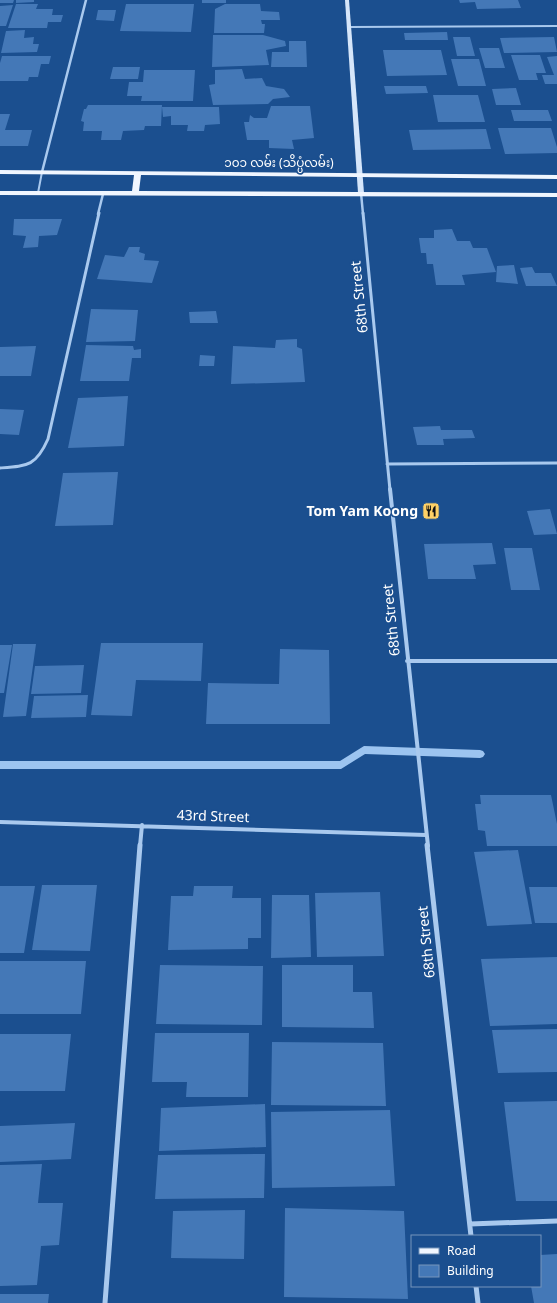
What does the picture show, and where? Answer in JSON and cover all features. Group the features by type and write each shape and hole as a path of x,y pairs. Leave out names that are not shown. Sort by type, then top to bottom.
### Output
{"main road":[{"name":"68th Street","path":"347,0 358,175 361,193"},
{"name":"၁၀၁ လမ်း (သိပ္ပံလမ်း)","path":"0,172 557,177"},
{"path":"135,194 138,173"},
{"path":"0,193 361,193 557,195"}],"street":[{"path":"42,172 86,0"},
{"name":"68th Street","path":"361,193 407,661 471,1235"},
{"path":"0,468 23,466 34,463 40,457 48,439 103,194"},
{"path":"387,464 557,463"},
{"path":"407,661 557,661"},
{"name":"43rd Street","path":"0,822 142,825 426,835"},
{"path":"105,1303 142,825"},
{"path":"470,1224 557,1221"},
{"path":"476,1287 478,1303"}],"lane":[{"path":"349,27 557,26"},
{"path":"38,193 42,172"}],"building":[{"path":"0,0 14,0 13,3 0,3"},
{"path":"16,0 34,0 34,2 16,3"},
{"path":"202,0 226,0 226,3 202,3"},
{"path":"459,0 518,0 521,8 477,9 475,2 460,3"},
{"path":"16,4 38,4 36,9 53,9 52,15 63,15 61,22 48,22 47,28 8,28"},
{"path":"126,4 194,4 191,32 120,31"},
{"path":"225,4 260,4 261,11 279,12 280,20 261,20 262,24 265,24 264,33 214,33 215,9"},
{"path":"13,5 6,26 0,26 0,6"},
{"path":"98,10 116,10 114,21 96,20"},
{"path":"25,30 24,38 34,37 33,44 39,44 37,52 1,53 6,31"},
{"path":"447,32 448,40 405,40 404,33"},
{"path":"213,35 263,35 285,41 286,46 266,50 269,65 212,67"},
{"path":"453,37 470,37 475,56 457,56"},
{"path":"554,37 557,52 504,53 500,38"},
{"path":"289,41 306,41 307,67 271,67 272,52 289,52"},
{"path":"479,48 499,48 505,68 485,68"},
{"path":"383,50 441,50 447,75 387,76"},
{"path":"511,55 540,55 546,73 536,73 538,80 519,80"},
{"path":"2,56 51,56 49,64 41,64 38,77 29,77 28,81 0,81 0,63"},
{"path":"557,56 557,84 545,84 542,75 554,75 547,57"},
{"path":"451,59 479,59 486,86 458,86"},
{"path":"113,67 140,67 138,79 110,79"},
{"path":"242,69 245,79 262,78 266,86 284,89 290,97 273,99 268,104 213,105 209,85 215,84 215,70"},
{"path":"144,70 195,70 193,101 141,101 142,96 127,96 129,82 143,82"},
{"path":"384,86 426,86 428,93 386,94"},
{"path":"516,88 521,105 496,105 492,89"},
{"path":"433,95 478,95 485,122 438,122"},
{"path":"88,105 162,105 161,126 145,126 144,130 123,131 121,140 101,140 102,131 83,131 84,122 81,121 84,109 86,109"},
{"path":"271,106 310,106 314,138 292,140 294,149 269,148 269,140 247,140 244,122 249,122 250,115 254,118 267,118"},
{"path":"162,107 219,107 220,124 205,125 204,131 187,131 188,125 171,125 171,116 163,117"},
{"path":"511,110 548,110 552,121 514,121"},
{"path":"0,114 10,114 5,130 32,130 28,146 0,146"},
{"path":"498,128 551,128 557,147 557,153 505,154"},
{"path":"486,129 491,149 413,150 409,130"},
{"path":"14,219 62,219 57,235 39,236 38,247 23,248 26,236 13,235"},
{"path":"452,229 457,241 470,241 473,248 487,248 496,272 462,275 465,285 436,285 433,264 427,264 426,253 421,253 419,238 434,238 434,230"},
{"path":"129,247 140,247 139,252 145,254 144,260 159,261 152,283 97,279 105,255 124,257"},
{"path":"514,265 518,284 496,282 497,266"},
{"path":"532,267 535,273 551,273 557,286 526,286 520,268"},
{"path":"91,309 138,310 135,341 86,342"},
{"path":"216,311 218,323 190,323 189,312"},
{"path":"297,339 297,347 302,349 305,382 231,384 233,346 275,348 276,340"},
{"path":"86,345 133,346 134,350 141,349 141,358 132,358 129,381 80,381"},
{"path":"36,346 31,376 0,376 0,347"},
{"path":"200,355 215,356 214,366 199,366"},
{"path":"128,396 124,446 68,448 78,398"},
{"path":"0,409 24,410 19,435 0,434"},
{"path":"440,426 441,430 472,430 475,438 443,439 444,445 417,445 413,427"},
{"path":"118,472 113,525 55,526 63,473"},
{"path":"550,509 557,534 534,535 527,511"},
{"path":"492,543 496,564 473,565 476,579 428,579 424,544"},
{"path":"504,548 532,548 540,590 511,590"},
{"path":"101,643 203,643 201,681 136,680 132,716 91,715"},
{"path":"13,644 36,644 26,716 3,717"},
{"path":"0,645 12,645 4,693 0,693"},
{"path":"280,649 329,650 330,724 206,724 208,683 279,684"},
{"path":"84,665 81,693 31,694 35,666"},
{"path":"88,695 86,717 31,718 34,696"},
{"path":"480,795 551,795 557,824 557,846 487,846 485,831 478,830 475,804 481,804"},
{"path":"518,850 532,924 487,926 474,852"},
{"path":"42,885 97,885 90,951 32,950"},
{"path":"0,886 35,886 24,953 0,953"},
{"path":"194,886 233,886 232,898 261,898 261,938 248,938 248,949 168,950 171,896 193,896"},
{"path":"529,887 557,887 557,923 535,923"},
{"path":"380,892 384,956 317,957 315,893"},
{"path":"272,895 309,895 311,957 271,958"},
{"path":"557,957 557,1024 490,1026 481,959"},
{"path":"0,961 86,961 81,1014 0,1014"},
{"path":"160,965 263,966 262,1025 156,1024"},
{"path":"282,965 353,965 353,992 372,992 374,1028 282,1027"},
{"path":"557,1029 557,1072 498,1073 492,1030"},
{"path":"155,1033 249,1033 248,1097 186,1097 187,1082 152,1082"},
{"path":"0,1034 71,1034 65,1091 0,1091"},
{"path":"272,1042 383,1043 386,1106 271,1105"},
{"path":"557,1101 557,1201 516,1201 504,1102"},
{"path":"265,1104 266,1147 159,1151 161,1108"},
{"path":"390,1110 395,1186 272,1188 271,1112"},
{"path":"75,1123 71,1159 0,1162 0,1126"},
{"path":"265,1154 264,1198 155,1199 158,1155"},
{"path":"42,1164 38,1203 63,1203 59,1245 41,1246 37,1285 0,1286 0,1165"},
{"path":"285,1208 404,1211 408,1299 284,1297"},
{"path":"245,1210 244,1259 171,1258 173,1211"},
{"path":"557,1254 557,1303 534,1303 531,1287 541,1287 541,1255"},
{"path":"0,1294 49,1294 48,1303 0,1303"}],"waterway":[{"path":"0,765 341,765 364,750 480,754"}],"place":[{"name":"Tom Yam Koong","path":"431,511"}]}
